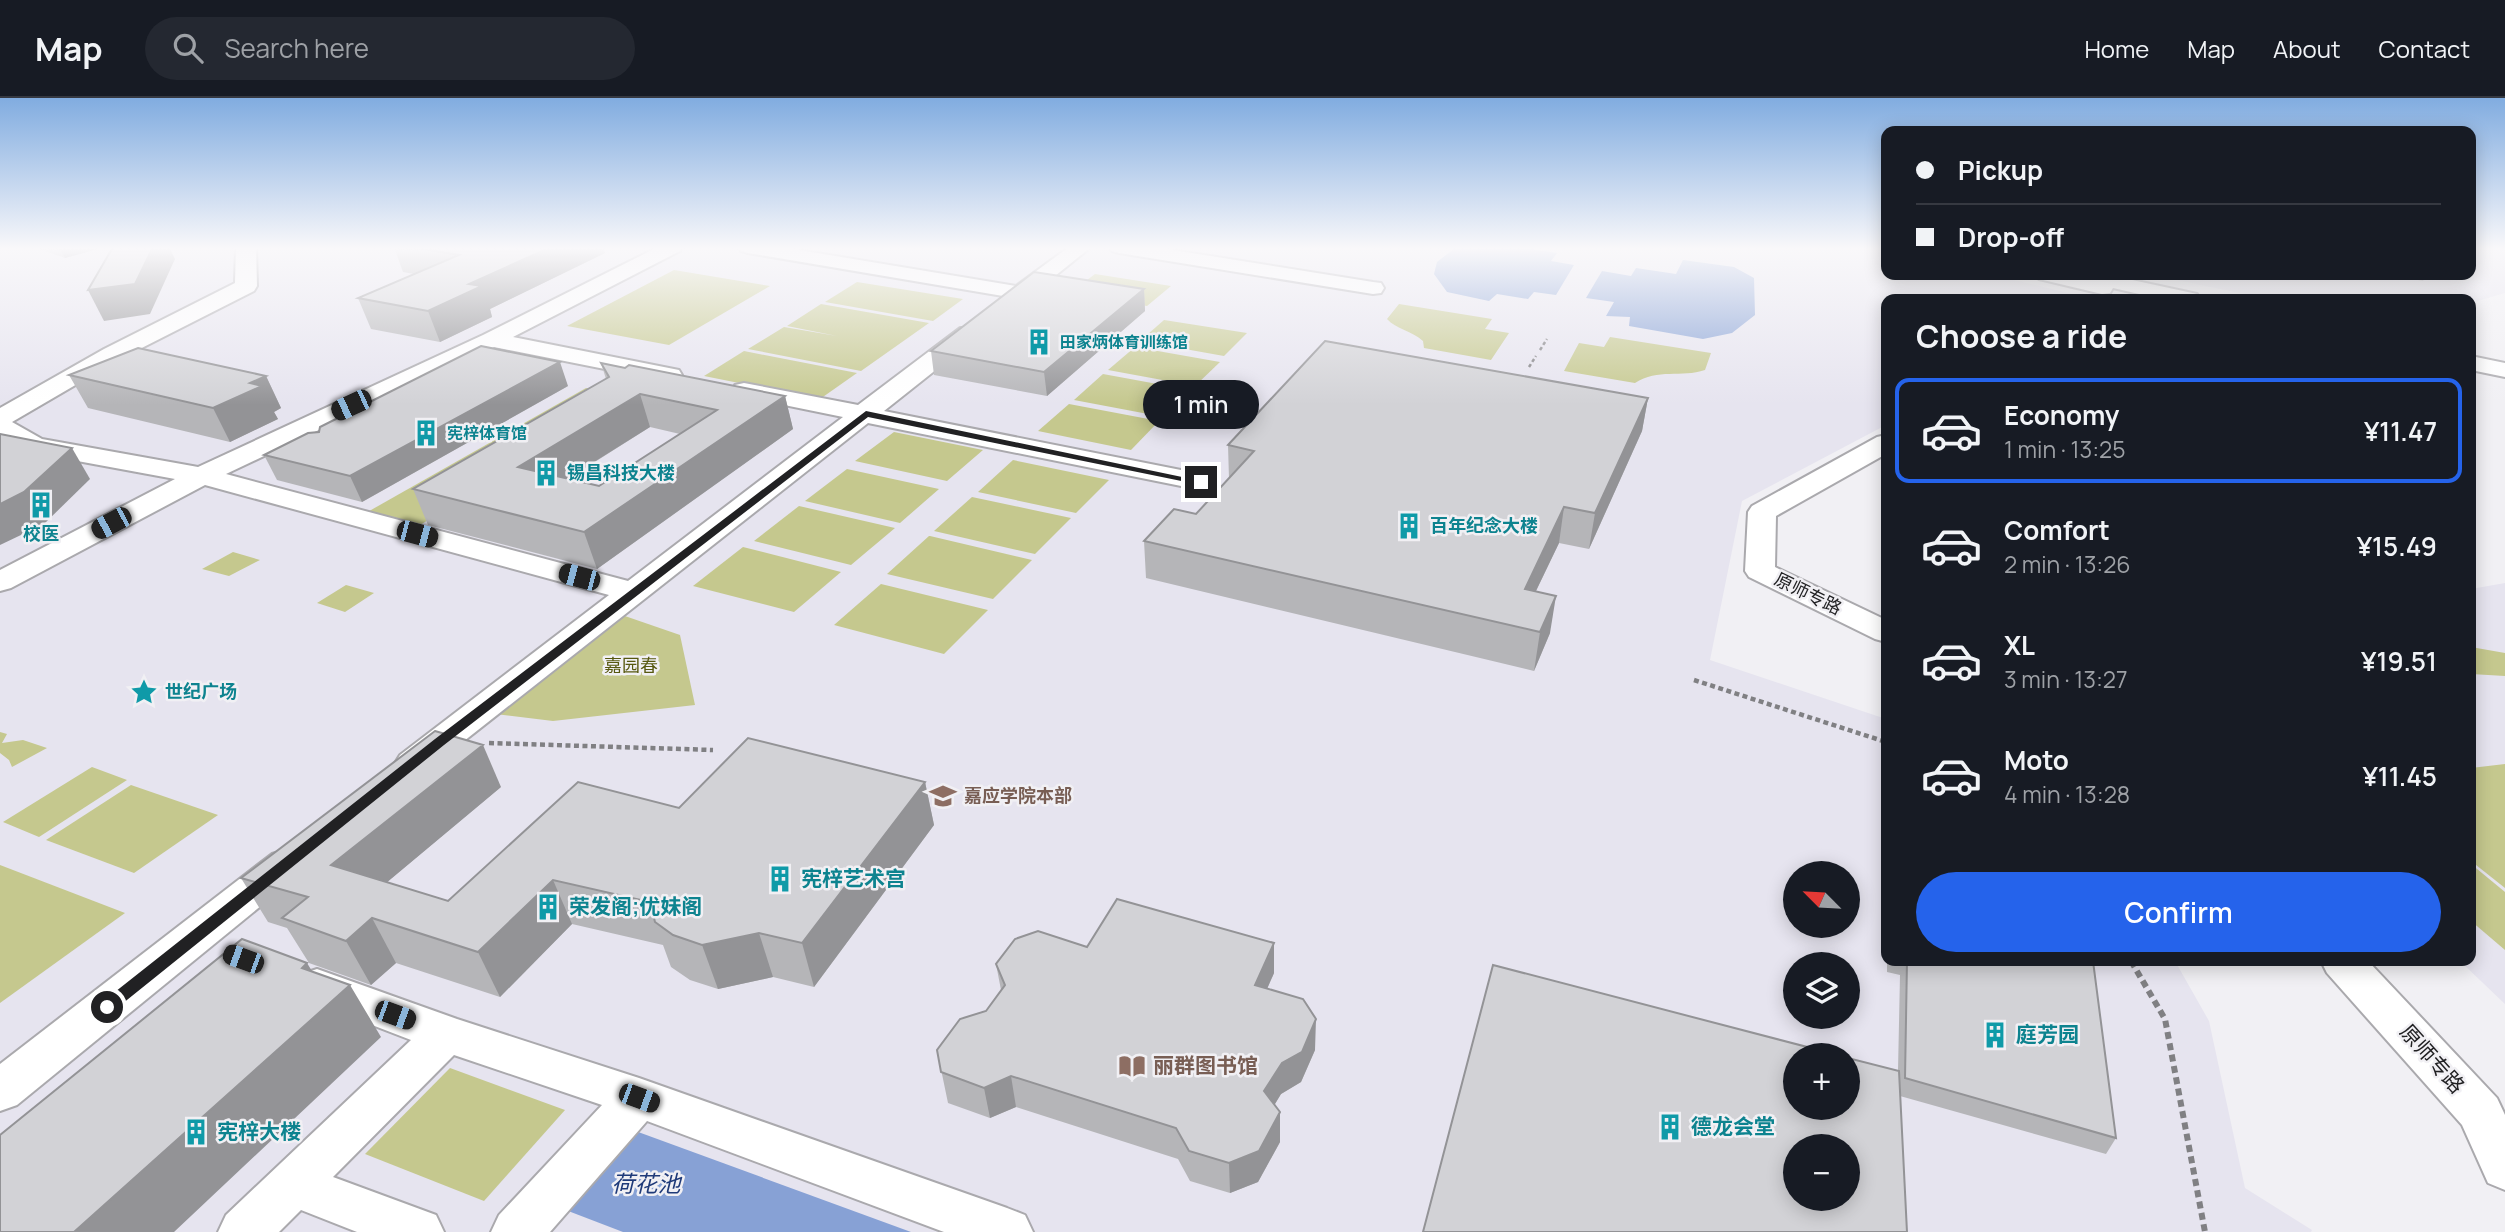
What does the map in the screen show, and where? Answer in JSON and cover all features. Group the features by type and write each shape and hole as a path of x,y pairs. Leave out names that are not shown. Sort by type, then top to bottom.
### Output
{"street":[{"path":"0,419 112,354 219,300"},
{"path":"0,582 201,476 491,340 569,300"},
{"path":"386,785 1011,300"},
{"path":"491,340 692,379"},
{"path":"2476,364 2505,370"},
{"path":"2476,371 2505,377"},
{"path":"719,385 1201,482"},
{"path":"0,426 34,446 201,476 633,592"},
{"name":"原师专路","path":"1881,446 1762,512 1760,571 1881,630"},
{"path":"0,1091 211,947 310,845"},
{"name":"原师专路","path":"2347,966 2480,1112 2505,1168"},
{"path":"281,973 446,1034 639,1098 1007,1232"},
{"path":"244,1232 446,1034"},
{"path":"517,1232 639,1098"},
{"path":"293,1184 418,1232"}],"path":[{"path":"1540,350 1547,340"},
{"path":"1529,367 1535,356"},
{"path":"1694,680 1881,740"},
{"path":"439,742 713,750"},
{"path":"2134,966 2165,1019 2205,1232"}],"shaded area":[{"name":"嘉应学院本部","path":"0,300 1881,300 1881,428 1742,501 1710,660 1881,717 1881,966 2178,966 2209,1021 2245,1188 2312,1230 0,1232"},
{"path":"2505,583 2505,1004 2465,966 2476,966 2476,588"}],"green space":[{"path":"617,300 746,300 669,345 567,326"},
{"path":"828,300 962,300 933,321 825,302"},
{"path":"1111,300 1154,300 1147,306"},
{"path":"821,304 929,323 861,371 748,349 784,327 837,336 787,326"},
{"path":"1399,304 1492,319 1485,329 1509,333 1491,360 1424,348 1423,341 1387,319"},
{"path":"1164,320 1247,333 1224,356 1140,341"},
{"path":"1610,337 1711,353 1705,370 1661,374 1635,383 1564,371 1579,343 1604,347"},
{"path":"1135,347 1220,362 1195,386 1108,370"},
{"path":"744,351 857,373 820,399 704,376"},
{"path":"1103,374 1190,390 1164,417 1074,400"},
{"path":"586,388 632,398 415,528 364,514"},
{"path":"1069,404 1159,421 1131,450 1038,431"},
{"path":"894,432 983,450 947,481 855,461"},
{"path":"1013,460 1109,480 1076,513 978,492"},
{"path":"847,469 939,489 900,523 805,501"},
{"path":"972,497 1071,518 1035,554 934,531"},
{"path":"799,506 895,528 851,565 754,541"},
{"path":"929,536 1032,560 993,599 887,574"},
{"path":"743,547 841,572 794,612 693,586"},
{"path":"233,552 260,560 229,576 202,569"},
{"path":"881,584 988,610 944,654 834,625"},
{"path":"346,585 374,593 345,612 317,603"},
{"name":"嘉园春","path":"622,615 680,635 695,705 553,721 495,714"},
{"path":"2476,648 2505,653 2505,676 2476,674"},
{"path":"0,732 7,734 2,743 23,740 47,748 12,767 9,760 0,753"},
{"path":"2505,764 2505,888 2476,865 2476,767"},
{"path":"92,767 127,780 39,837 3,822"},
{"path":"131,785 218,815 134,873 46,840"},
{"path":"0,865 125,913 0,1003"},
{"path":"2476,868 2505,892 2505,950 2476,925"},
{"path":"450,1068 565,1110 484,1201 365,1154"}],"water":[{"path":"1599,300 1755,300 1755,315 1732,333 1703,339 1629,326 1630,317 1606,316 1614,302"},
{"name":"荷花池","path":"630,1129 911,1232 623,1232 563,1209"}],"building":[{"path":"368,300 452,300 428,311"},
{"path":"998,300 1131,300 1044,372 931,351"},
{"name":"百年纪念大楼","path":"1325,341 1648,398 1595,513 1564,507 1525,589 1556,596 1540,632 1144,541 1174,509 1196,514 1254,451 1228,445"},
{"path":"481,346 560,362 350,476 264,455 308,433 319,432 320,427"},
{"path":"138,348 266,376 250,383 262,386 213,408 69,375"},
{"path":"601,363 625,368 629,365 785,396 584,532 413,489 609,377","holes":["640,394 717,410 599,486 518,467"]},
{"path":"0,434 72,448 24,492 0,504"},
{"path":"435,731 483,745 331,865 448,901 578,782 679,808 748,738 925,782 802,943 759,933 702,945 673,935 655,922 650,902 553,880 478,952 372,918 346,941 282,918 308,897 241,878"},
{"name":"丽群图书馆","path":"1117,899 1274,943 1255,985 1303,999 1316,1019 1302,1052 1282,1063 1264,1091 1280,1112 1259,1151 1229,1163 1189,1151 1176,1128 1011,1076 984,1088 941,1072 937,1050 960,1019 986,1011 1005,985 996,964 1015,939 1038,931 1087,947"},
{"path":"242,939 307,963 302,968 350,985 74,1232 0,1232 0,1135"},
{"name":"德龙会堂","path":"1493,965 1792,1043 1783,1043 1783,1120 1860,1120 1860,1061 1899,1071 1907,1232 1423,1232"},
{"name":"庭芳园","path":"1907,966 2094,966 2116,1138 1905,1078"}],"place":[{"name":"田家炳体育训练馆","path":"1039,342"},
{"name":"宪梓体育馆","path":"426,433"},
{"name":"锡昌科技大楼","path":"546,473"},
{"name":"校医","path":"41,505"},
{"name":"百年纪念大楼","path":"1409,526"},
{"name":"世纪广场","path":"144,692"},
{"name":"嘉应学院本部","path":"943,796"},
{"name":"宪梓艺术宫","path":"780,879"},
{"name":"荣发阁;优妹阁","path":"548,907"},
{"name":"庭芳园","path":"1995,1035"},
{"name":"丽群图书馆","path":"1132,1066"},
{"name":"德龙会堂","path":"1670,1127"},
{"name":"宪梓大楼","path":"196,1132"}],"route":[{"path":"107,1007 439,742 866,414 1201,482"}]}
